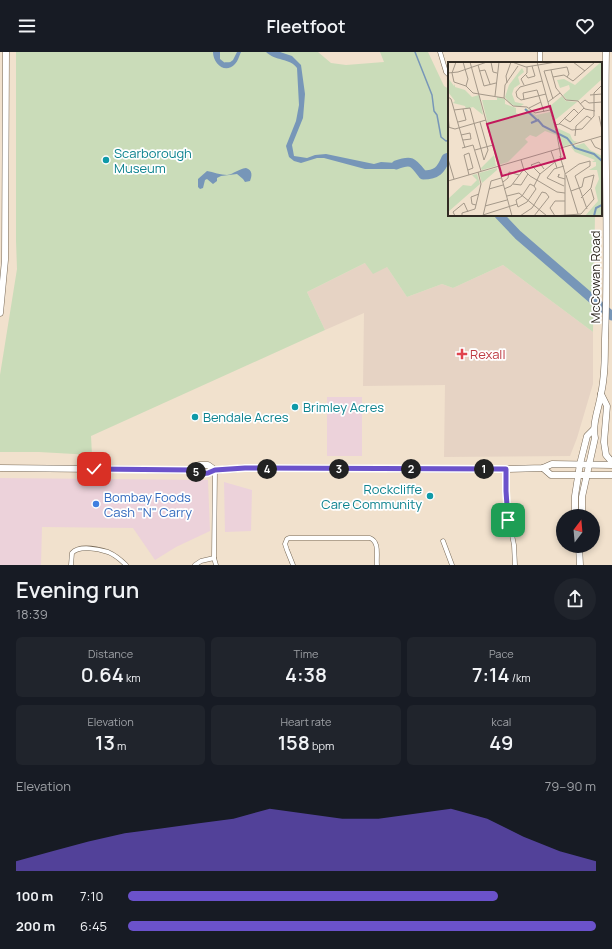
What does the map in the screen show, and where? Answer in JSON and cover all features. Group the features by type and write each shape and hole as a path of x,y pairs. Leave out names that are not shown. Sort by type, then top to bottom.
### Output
{"main road":[{"path":"0,313 6,52"},
{"name":"McCowan Road","path":"582,509 582,497 595,438 593,430 601,394 604,368 606,277 609,238 603,97 606,52"},
{"path":"601,394 608,406 604,442 606,455 612,462"},
{"name":"McCowan Road","path":"575,509 575,496 580,464 587,436 593,430"},
{"path":"0,468 193,470 199,465 208,465 215,470 245,468 506,469 543,468 552,464 612,465"},
{"path":"543,468 551,475 612,475"},
{"path":"579,553 580,565"}],"street":[{"path":"440,52 448,74"},
{"path":"506,469 507,510 514,541 515,565"},
{"path":"215,470 214,558 216,565"},
{"path":"293,565 285,544 289,538 370,538 376,543 377,565"},
{"path":"443,541 452,565"},
{"path":"71,565 72,553 76,550 85,549 109,553 120,559 126,565"},
{"path":"195,565 201,561 214,558"}],"shaded area":[{"path":"365,263 387,267 407,297 442,284 453,288 503,265 593,332 593,384 570,456 444,457 445,385 363,386 364,313 325,330 307,292"},
{"path":"327,397 362,397 362,456 327,456"},
{"path":"0,478 208,480 210,531 176,547 155,560 133,528 42,527 41,565 0,565"},
{"path":"224,482 252,490 251,531 225,532"}],"green space":[{"path":"16,52 318,52 331,63 346,65 384,62 380,52 428,52 444,86 448,88 448,216 595,216 593,332 503,265 453,288 442,284 407,297 387,267 373,274 365,263 307,292 325,330 91,436 92,455 39,452 0,452 0,375 17,269"}],"water":[{"path":"213,52 220,52 220,59 225,63 229,63 233,60 237,52 241,52 236,63 231,67 224,68 217,64"},
{"path":"266,52 280,52 292,56 301,65 305,94 303,118 292,145 294,156 307,158 315,155 326,154 374,164 381,162 396,163 395,169 365,169 324,158 317,158 301,163 294,161 289,157 286,146 296,121 299,105 297,68 294,65"},
{"path":"246,168 251,172 250,181 245,182 237,174 221,176 217,178 217,181 213,184 207,179 205,180 203,188 200,189 198,187 198,179 207,171 227,175"}],"waterway":[{"path":"415,52 432,95 434,111 437,115 441,137 446,141 448,140"},
{"path":"225,63 230,63"},
{"path":"396,165 409,162 417,167 423,175 428,175 438,171 446,158 448,157"},
{"path":"500,216 518,235 612,316"}],"place":[{"name":"Scarborough Museum","path":"106,160"},
{"name":"Rexall","path":"462,354"},
{"name":"Brimley Acres","path":"295,407"},
{"name":"Bendale Acres","path":"195,417"},
{"name":"Rockcliffe Care Community","path":"430,496"},
{"name":"Bombay Foods Cash \"N\" Carry","path":"96,504"}],"route":[{"path":"94,469 193,470 199,474 208,473 215,470 245,468 506,469 508,520"}]}
